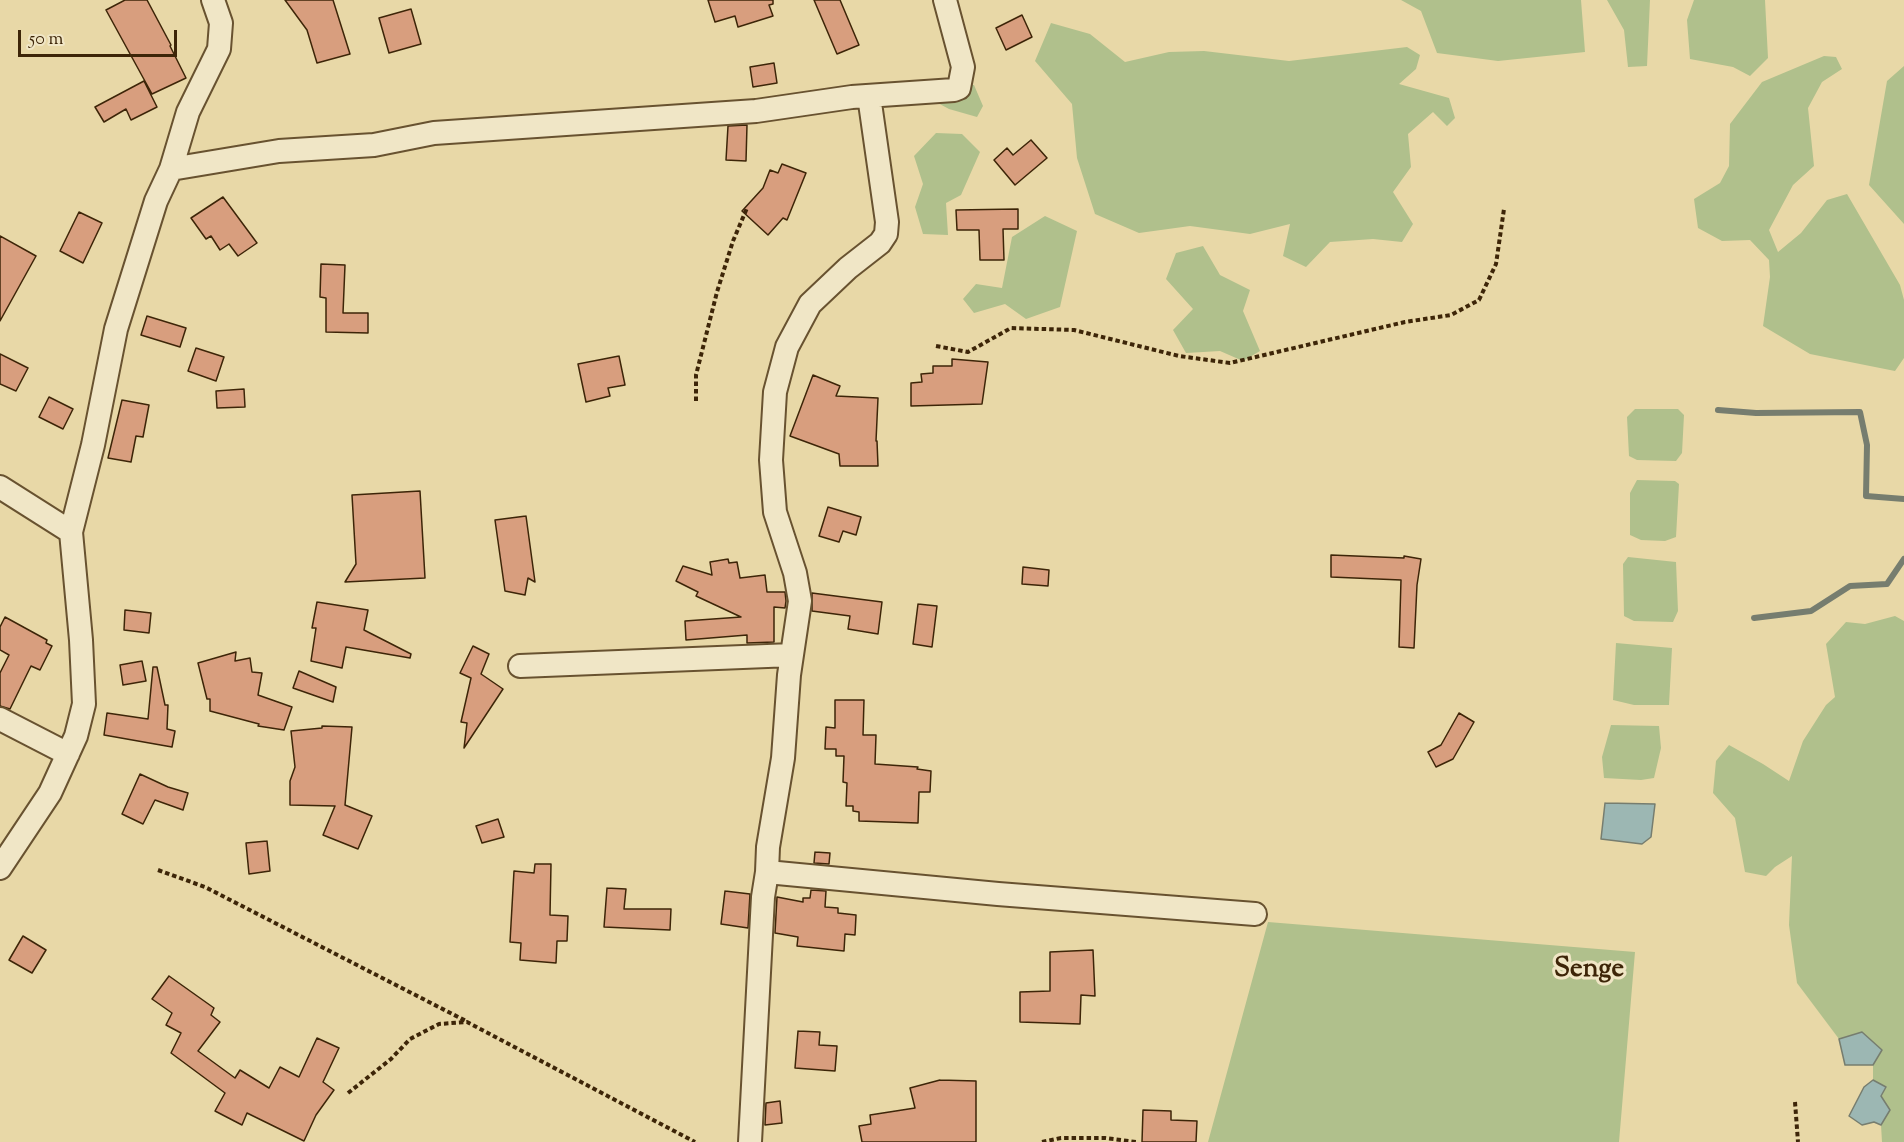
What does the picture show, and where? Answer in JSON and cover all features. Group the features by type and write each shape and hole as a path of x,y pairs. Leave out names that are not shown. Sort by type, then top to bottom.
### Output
{"street":[{"path":"0,868 50,793 76,736 84,704 71,531 93,445 116,329 156,201 171,169 188,112 219,49 221,23 213,0"},
{"path":"171,169 279,151 374,145 434,133 756,111 869,96 959,88 963,67 945,0"},
{"path":"750,1142 763,897 768,847 783,758 792,655 800,601 795,573 775,512 771,460 775,392 787,347 810,304 848,268 880,243 886,234 887,222 869,96"},
{"path":"0,487 71,531"},
{"path":"520,666 792,655"},
{"path":"0,718 68,754"},
{"path":"767,872 998,894 1255,914"}],"path":[{"path":"696,401 696,375 717,292 747,208"},
{"path":"936,346 968,352 1011,328 1074,330 1179,356 1230,363 1405,322 1451,315 1479,300 1496,264 1504,208"},
{"path":"158,870 205,888 695,1142"},
{"path":"348,1093 391,1059 410,1039 439,1024 467,1022"},
{"path":"1795,1102 1798,1142"},
{"path":"1042,1142 1061,1137 1105,1138 1136,1142"}],"green space":[{"path":"1401,0 1581,0 1585,52 1498,61 1437,53 1421,11"},
{"path":"1607,0 1650,0 1647,66 1628,67 1624,30"},
{"path":"1694,0 1765,0 1768,58 1750,76 1733,67 1690,59 1687,20"},
{"path":"1051,23 1090,34 1125,62 1169,52 1204,51 1289,61 1407,47 1420,55 1416,69 1399,84 1449,98 1455,118 1447,126 1433,112 1408,134 1411,167 1393,192 1413,224 1402,242 1373,239 1330,242 1306,267 1283,256 1290,224 1250,234 1190,226 1139,233 1095,214 1077,158 1072,104 1035,61"},
{"path":"1824,56 1836,57 1842,69 1822,82 1808,108 1814,166 1793,185 1769,230 1778,252 1801,233 1827,200 1847,194 1900,285 1904,300 1904,358 1895,371 1810,354 1763,326 1770,277 1769,260 1750,240 1722,241 1698,228 1694,199 1720,183 1729,166 1730,124 1762,82"},
{"path":"1904,66 1904,224 1869,185 1887,81"},
{"path":"974,85 983,106 977,117 949,109 936,102 940,86"},
{"path":"936,133 962,134 980,152 961,195 946,203 948,235 923,234 915,207 923,184 914,156"},
{"path":"1045,216 1077,231 1060,307 1026,319 1005,304 974,313 963,299 976,284 1002,288 1012,237"},
{"path":"1203,246 1220,275 1250,290 1243,311 1260,351 1243,361 1220,351 1186,353 1173,330 1193,309 1166,279 1176,253"},
{"path":"1635,409 1678,409 1684,415 1682,453 1676,461 1637,460 1629,456 1627,417"},
{"path":"1637,480 1675,481 1679,484 1676,537 1665,541 1641,540 1630,535 1630,493"},
{"path":"1628,557 1676,562 1678,611 1673,622 1634,621 1624,616 1623,564"},
{"path":"1895,616 1904,621 1904,1142 1882,1142 1881,1125 1889,1109 1881,1096 1886,1087 1873,1080 1873,1065 1882,1050 1862,1032 1839,1039 1797,983 1789,925 1792,856 1766,876 1745,872 1735,818 1713,793 1716,761 1729,745 1789,781 1803,741 1826,705 1835,697 1826,644 1846,622 1865,624"},
{"path":"1616,643 1672,648 1669,705 1634,705 1613,700"},
{"path":"1611,725 1659,726 1661,748 1654,778 1641,780 1604,778 1602,757"},
{"path":"1268,922 1635,952 1619,1142 1208,1142"}],"water":[{"path":"1605,803 1655,804 1651,837 1642,844 1601,839"},
{"path":"1862,1032 1882,1050 1873,1065 1845,1065 1839,1039"},
{"path":"1873,1080 1886,1087 1881,1096 1890,1110 1881,1125 1874,1122 1862,1125 1849,1116 1864,1087"}],"building":[{"path":"125,0 147,0 186,78 152,94 106,10"},
{"path":"285,0 333,0 350,54 317,63 307,30"},
{"path":"708,0 773,0 773,4 769,5 773,16 738,27 735,16 715,22"},
{"path":"814,0 840,0 859,45 837,54"},
{"path":"411,9 421,44 389,53 379,18"},
{"path":"1022,15 1032,37 1006,50 996,28"},
{"path":"774,63 777,83 753,87 750,67"},
{"path":"144,81 157,107 131,120 126,109 104,122 95,107"},
{"path":"747,125 746,161 726,160 728,126"},
{"path":"1031,140 1047,158 1015,185 994,160 1007,148 1013,155"},
{"path":"782,164 806,173 787,220 783,218 768,235 742,211 763,188 770,170 778,173"},
{"path":"223,197 257,243 238,256 229,244 220,250 211,236 206,239 191,218"},
{"path":"1018,209 1018,229 1003,229 1004,260 980,260 979,230 957,230 956,210"},
{"path":"79,212 102,223 83,263 60,251"},
{"path":"0,236 36,256 0,321"},
{"path":"321,264 345,265 343,313 368,313 368,333 326,332 326,298 320,297"},
{"path":"147,316 186,328 180,347 141,335"},
{"path":"196,348 224,357 216,381 188,371"},
{"path":"0,354 28,368 16,391 0,384"},
{"path":"619,356 625,385 608,388 610,396 586,402 578,364"},
{"path":"952,359 988,362 982,404 911,406 911,383 922,382 921,374 933,373 933,366 952,366"},
{"path":"813,375 840,386 836,396 878,398 876,441 878,466 840,466 839,454 790,436"},
{"path":"244,389 245,407 217,408 216,391"},
{"path":"49,397 73,409 63,429 39,417"},
{"path":"122,400 149,405 143,437 136,436 131,462 108,458"},
{"path":"420,491 425,578 345,582 356,564 352,495"},
{"path":"828,507 861,517 856,535 843,531 839,542 819,536"},
{"path":"526,516 535,582 528,578 525,595 505,591 495,520"},
{"path":"1331,555 1404,558 1404,556 1421,559 1417,585 1414,648 1399,647 1401,580 1331,577"},
{"path":"728,559 729,563 737,562 740,578 765,575 767,592 785,592 785,608 774,607 774,642 747,643 747,635 686,640 685,621 741,617 696,596 698,592 676,581 683,566 712,575 710,562"},
{"path":"1023,567 1049,570 1048,586 1022,584"},
{"path":"812,593 882,602 878,634 848,629 850,616 812,611"},
{"path":"317,602 368,610 364,630 411,654 410,658 346,647 342,668 311,661 316,628 312,628"},
{"path":"918,604 937,606 932,647 913,644"},
{"path":"125,610 151,613 149,633 124,630"},
{"path":"5,617 47,640 46,643 52,646 40,670 31,666 10,709 0,706 0,673 9,655 0,650 0,627"},
{"path":"473,646 489,654 481,674 503,689 464,748 467,723 461,722 471,678 460,673"},
{"path":"236,652 235,661 250,658 252,672 262,673 258,695 292,707 284,730 258,726 259,724 210,711 210,699 207,699 198,663"},
{"path":"142,661 146,681 123,685 120,665"},
{"path":"153,667 157,667 165,705 168,705 167,729 175,731 172,747 104,735 107,713 148,719"},
{"path":"299,671 336,687 333,702 293,688"},
{"path":"835,700 864,700 863,735 876,735 875,764 918,767 917,769 931,771 930,792 919,792 918,823 859,821 859,812 853,811 853,806 846,806 847,783 843,782 844,756 836,756 836,749 825,749 826,727 835,728"},
{"path":"1459,713 1474,722 1453,759 1436,767 1428,752 1441,745"},
{"path":"322,726 352,727 345,805 372,816 358,849 323,835 335,806 290,805 290,781 295,767 291,731 322,728"},
{"path":"140,774 188,793 183,810 155,800 143,824 122,814"},
{"path":"498,819 504,837 482,843 476,826"},
{"path":"267,841 270,871 249,874 246,843"},
{"path":"815,852 830,853 829,864 814,863"},
{"path":"535,864 551,864 550,915 568,916 567,941 557,941 556,963 520,960 521,943 510,942 514,871 534,873"},
{"path":"607,888 626,889 624,909 671,909 670,930 604,927"},
{"path":"811,890 826,891 825,907 838,908 838,913 856,915 855,935 845,934 844,951 797,946 798,937 775,933 777,897 803,902 803,898 810,898"},
{"path":"725,891 750,894 748,928 721,924"},
{"path":"23,936 46,950 32,973 9,960"},
{"path":"1093,950 1095,996 1081,995 1080,1024 1020,1022 1020,992 1050,991 1050,952"},
{"path":"169,976 214,1008 211,1015 220,1022 198,1051 235,1078 240,1070 269,1088 280,1067 299,1077 317,1038 339,1048 323,1082 334,1090 316,1115 304,1141 247,1113 242,1125 215,1111 225,1093 171,1053 181,1033 166,1025 172,1013 152,999"},
{"path":"798,1031 820,1032 819,1045 837,1046 835,1071 795,1068"},
{"path":"940,1080 976,1081 976,1142 862,1142 859,1126 871,1124 870,1115 915,1108 910,1088"},
{"path":"780,1101 782,1123 765,1125 766,1103"},
{"path":"1143,1110 1171,1111 1171,1120 1197,1121 1196,1142 1142,1142"}],"waterway":[{"path":"1718,410 1756,413 1860,412 1867,445 1866,496 1904,499"},
{"path":"1754,618 1811,611 1850,586 1887,584 1904,559"}],"district":[{"name":"Senge","path":"1589,971"}]}
